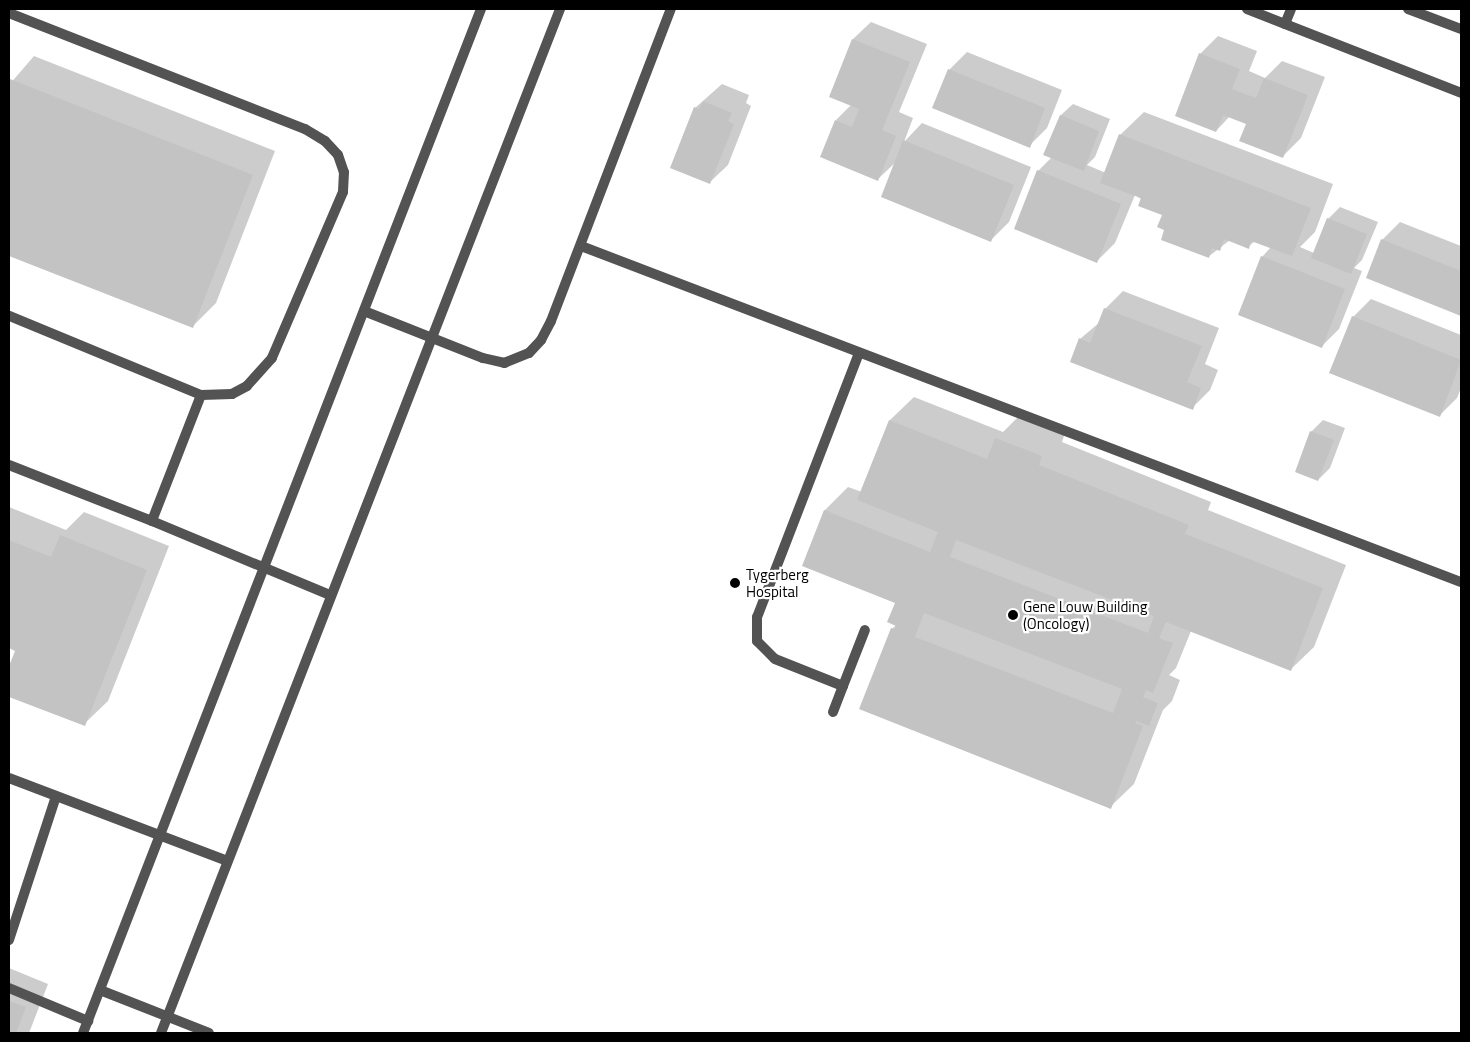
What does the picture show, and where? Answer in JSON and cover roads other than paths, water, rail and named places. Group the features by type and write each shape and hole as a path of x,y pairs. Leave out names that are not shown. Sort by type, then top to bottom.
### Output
{"street":[{"path":"83,1033 266,567 481,9"},
{"path":"160,1033 430,337 560,9"},
{"path":"364,310 483,358 504,362 529,353 541,340 551,321 670,9"},
{"path":"1247,9 1461,92"},
{"path":"1285,24 1291,9"},
{"path":"1408,9 1461,29"},
{"path":"9,13 305,129 325,141 338,155 344,172 343,192 272,358 247,386 232,394 201,395 9,316"},
{"path":"581,246 1461,582"},
{"path":"844,686 776,659 758,641 757,617 859,353"},
{"path":"152,521 201,395"},
{"path":"9,465 266,567 330,595"},
{"path":"833,712 865,630"},
{"path":"9,778 227,861"},
{"path":"9,940 56,796"},
{"path":"9,988 88,1021"},
{"path":"100,990 209,1033"}],"place":[{"name":"Tygerberg Hospital","path":"735,583"},
{"name":"Gene Louw Building (Oncology)","path":"1013,615"}]}
